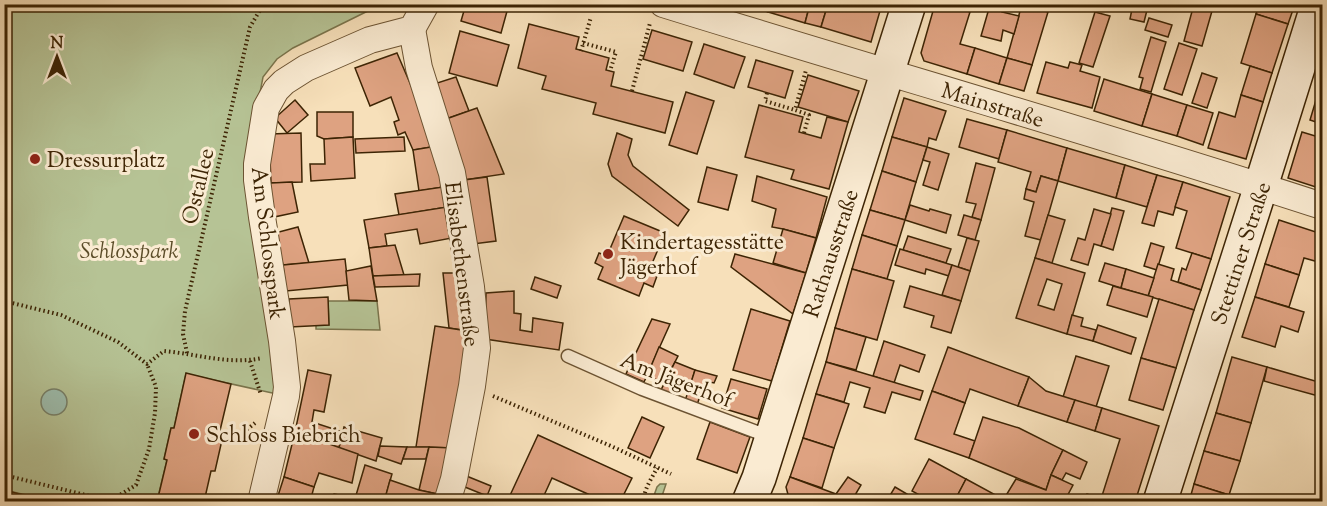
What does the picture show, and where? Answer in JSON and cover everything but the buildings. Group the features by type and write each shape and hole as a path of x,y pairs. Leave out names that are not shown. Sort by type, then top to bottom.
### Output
{"street":[{"path":"412,29 426,4"},
{"name":"Rathausstraße","path":"749,501 772,438 909,4"},
{"name":"Stettiner Straße","path":"1160,501 1318,4"},
{"name":"Mainstraße","path":"657,10 812,49 1323,206"},
{"name":"Am Schlosspark","path":"261,501 287,387 257,180 257,164 266,108 276,90 306,68 370,40 412,29"},
{"name":"Elisabethenstraße","path":"412,29 419,68 452,173 471,288 477,348 454,479 447,501"}],"lane":[{"name":"Am Jägerhof","path":"568,356 642,389 772,438"}],"path":[{"path":"260,4 260,10 285,4"},
{"name":"Ostallee","path":"187,353 183,334 185,311 250,27 260,10"},
{"path":"632,91 657,10"},
{"path":"581,51 591,17"},
{"path":"583,43 615,52 610,71"},
{"path":"795,110 812,49"},
{"path":"767,93 765,101 809,114 804,133"},
{"path":"4,301 61,315 118,342 147,364 156,387 155,413 149,449 136,485 110,501 4,475"},
{"path":"147,364 164,351 226,361 250,361 262,393 260,403"},
{"path":"472,386 671,474"},
{"path":"233,441 256,422"},
{"path":"644,501 643,497 657,468"}],"green space":[{"name":"Schlosspark","path":"5,5 380,5 293,48 277,59 263,77 246,166 277,394 186,374 174,428 171,428 164,459 167,460 157,501 51,501 5,490"},
{"path":"328,301 377,301 380,330 316,329 316,325 329,325"},
{"path":"660,484 666,484 661,499 670,501 652,501"}],"shaded area":[{"path":"54,389 63,393 67,402 63,411 54,415 45,411 41,402 45,393"}],"place":[{"name":"Dressurplatz","path":"35,159"},
{"name":"Kindertagesstätte Jägerhof","path":"608,254"},
{"name":"Schloss Biebrich","path":"194,434"}]}
